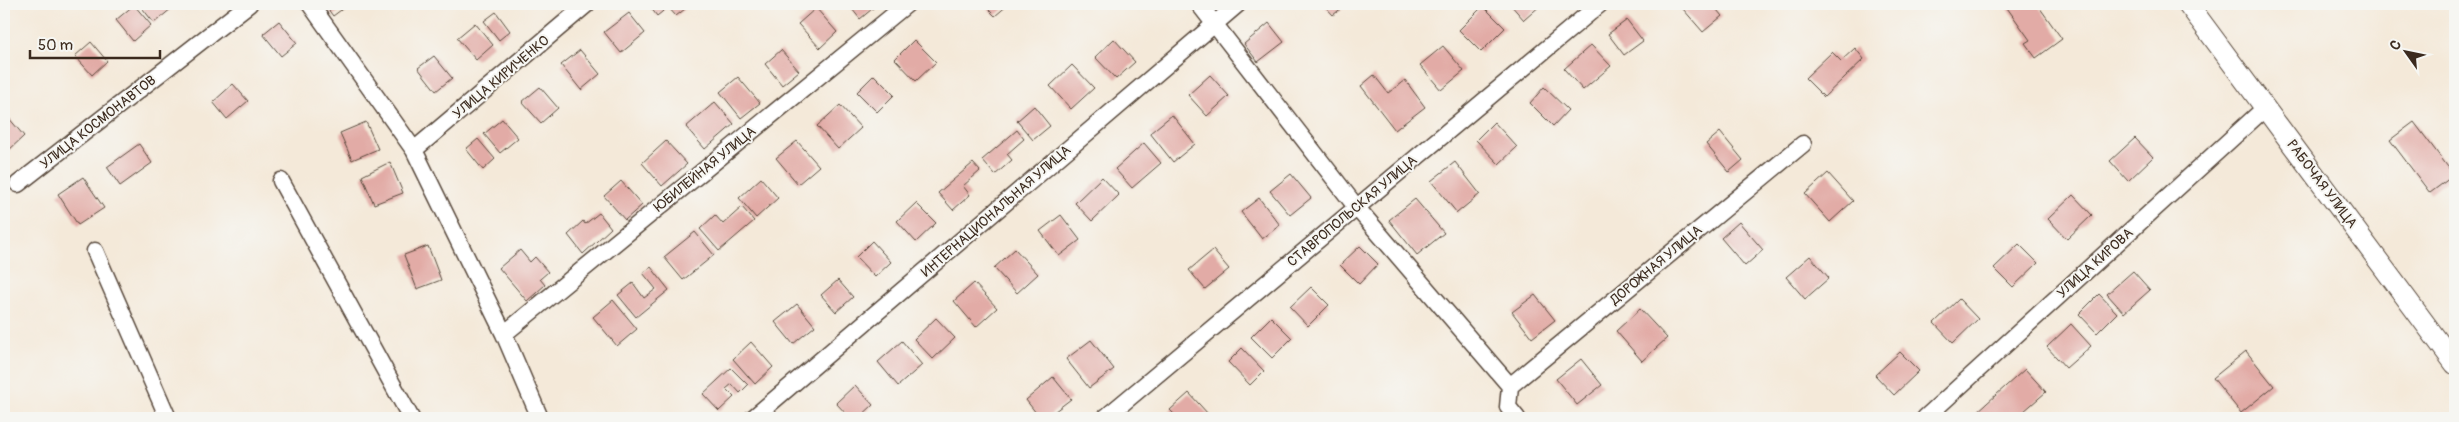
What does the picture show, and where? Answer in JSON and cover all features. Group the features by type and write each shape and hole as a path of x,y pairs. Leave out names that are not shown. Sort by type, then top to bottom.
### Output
{"street":[{"name":"УЛИЦА КОСМОНАВТОВ","path":"18,184 249,4"},
{"path":"310,4 414,150 504,334 540,418"},
{"name":"УЛИЦА КИРИЧЕНКО","path":"414,150 587,4"},
{"name":"ЮБИЛЕЙНАЯ УЛИЦА","path":"504,334 907,4"},
{"path":"1200,4 1357,208 1510,386 1508,407 1517,418"},
{"name":"ИНТЕРНАЦИОНАЛЬНАЯ УЛИЦА","path":"753,418 1238,4"},
{"name":"СТАВРОПОЛЬСКАЯ УЛИЦА","path":"1105,418 1600,4"},
{"name":"РАБОЧАЯ УЛИЦА","path":"2188,4 2455,364"},
{"name":"УЛИЦА КИРОВА","path":"1925,418 2265,108"},
{"name":"ДОРОЖНАЯ УЛИЦА","path":"1510,386 1803,144"},
{"path":"281,181 411,418"},
{"path":"95,251 168,418"}],"building":[{"path":"139,4 169,4 172,8 154,23"},
{"path":"324,4 349,4 333,16"},
{"path":"648,4 682,4 685,9 676,16 668,7 657,16"},
{"path":"848,4 878,4 860,19"},
{"path":"983,4 1009,4 995,16"},
{"path":"1323,4 1347,4 1333,15"},
{"path":"1510,4 1542,4 1524,20"},
{"path":"1690,4 1712,4 1722,16 1703,32 1683,9"},
{"path":"1997,4 2037,4 2062,39 2036,58 2025,43 2030,40 2005,5 2000,8"},
{"path":"134,5 151,25 133,41 116,20"},
{"path":"1483,6 1505,28 1481,52 1459,30"},
{"path":"816,8 837,32 820,48 798,24"},
{"path":"496,12 510,31 499,40 484,21"},
{"path":"629,13 645,33 621,53 604,32"},
{"path":"1627,20 1643,41 1624,55 1608,34"},
{"path":"279,21 297,43 281,56 263,34"},
{"path":"475,23 493,45 476,60 457,38"},
{"path":"1269,23 1284,42 1258,62 1244,44"},
{"path":"1114,39 1135,62 1116,79 1095,57"},
{"path":"914,40 936,62 916,81 895,59"},
{"path":"91,42 107,61 92,75 75,56"},
{"path":"1591,45 1611,66 1583,90 1564,69"},
{"path":"1443,46 1464,71 1441,90 1420,65"},
{"path":"1855,48 1864,59 1824,97 1805,78 1832,52 1841,61"},
{"path":"580,50 600,74 581,90 561,65"},
{"path":"781,50 799,71 782,85 765,64"},
{"path":"434,56 452,78 436,91 418,68"},
{"path":"1072,65 1094,88 1071,109 1050,86"},
{"path":"874,75 894,95 877,112 857,92"},
{"path":"1210,75 1229,96 1207,116 1188,95"},
{"path":"1374,75 1388,93 1405,80 1425,107 1395,130 1361,86"},
{"path":"738,77 760,103 741,118 720,92"},
{"path":"233,84 248,101 227,119 213,102"},
{"path":"540,87 558,108 541,123 522,102"},
{"path":"1544,87 1568,110 1553,126 1530,103"},
{"path":"715,102 734,124 705,149 686,127"},
{"path":"840,105 861,128 838,149 817,126"},
{"path":"1034,106 1050,126 1033,140 1017,121"},
{"path":"1172,115 1195,144 1173,162 1150,133"},
{"path":"8,117 24,136 8,151 4,146 4,120"},
{"path":"502,119 518,138 500,153 484,134"},
{"path":"366,122 378,149 352,160 340,133"},
{"path":"1494,122 1517,147 1499,164 1476,140"},
{"path":"2414,122 2454,175 2430,193 2390,140"},
{"path":"1017,130 1024,139 1007,154 1012,160 995,175 982,160"},
{"path":"1720,132 1743,160 1729,172 1706,144"},
{"path":"2135,138 2153,157 2128,181 2110,161"},
{"path":"478,139 495,159 483,170 466,149"},
{"path":"666,141 687,164 662,186 642,163"},
{"path":"797,141 819,166 798,184 776,158"},
{"path":"1144,143 1161,163 1132,188 1115,169"},
{"path":"139,144 152,163 120,186 107,167"},
{"path":"390,162 403,193 374,204 362,176"},
{"path":"1455,162 1480,194 1457,213 1431,181"},
{"path":"973,163 980,171 963,186 970,195 953,210 938,193"},
{"path":"1828,173 1853,201 1830,222 1805,194"},
{"path":"1291,174 1311,198 1290,215 1270,191"},
{"path":"83,177 104,208 78,225 58,194"},
{"path":"1102,177 1119,195 1092,221 1075,203"},
{"path":"761,178 778,198 756,218 739,198"},
{"path":"621,181 642,205 625,220 604,196"},
{"path":"2073,195 2092,215 2067,239 2048,219"},
{"path":"1259,198 1280,225 1262,239 1241,212"},
{"path":"1415,199 1444,233 1417,255 1389,220"},
{"path":"916,203 936,223 916,242 897,221"},
{"path":"742,207 754,221 719,251 700,229 715,215 723,224"},
{"path":"599,213 611,228 583,254 568,235 583,221 585,224"},
{"path":"1061,215 1080,240 1059,256 1040,231"},
{"path":"1739,222 1763,250 1745,266 1721,238"},
{"path":"695,232 714,255 683,280 664,257"},
{"path":"872,241 891,262 875,277 856,257"},
{"path":"2019,244 2038,263 2013,287 1994,268"},
{"path":"428,246 441,280 417,289 404,255"},
{"path":"1360,246 1378,264 1359,284 1340,265"},
{"path":"1015,249 1038,274 1017,293 994,268"},
{"path":"520,250 530,262 535,257 548,272 540,279 545,285 527,301 499,268"},
{"path":"1213,250 1229,269 1205,289 1189,270"},
{"path":"1810,256 1829,278 1805,299 1786,277"},
{"path":"651,267 669,290 636,317 618,295 633,283 644,298 656,289 643,273"},
{"path":"2133,271 2150,290 2124,313 2107,294"},
{"path":"838,280 853,297 836,312 821,295"},
{"path":"974,283 997,308 976,327 954,301"},
{"path":"1311,287 1329,305 1308,326 1290,307"},
{"path":"2099,294 2117,313 2097,333 2079,314"},
{"path":"1535,295 1555,320 1532,338 1512,312"},
{"path":"1959,299 1978,319 1953,343 1934,323"},
{"path":"613,300 637,329 617,346 593,317"},
{"path":"797,304 815,326 793,344 775,322"},
{"path":"1640,309 1667,338 1642,361 1616,331"},
{"path":"1271,317 1292,338 1272,358 1251,337"},
{"path":"936,318 955,338 933,359 914,339"},
{"path":"2071,324 2091,346 2066,368 2047,347"},
{"path":"1091,340 1114,369 1089,388 1066,359"},
{"path":"902,341 922,365 898,386 878,362"},
{"path":"751,342 773,367 755,384 733,359"},
{"path":"1242,348 1264,371 1250,385 1228,362"},
{"path":"2246,351 2274,386 2241,413 2213,378"},
{"path":"1900,352 1919,371 1894,395 1875,375"},
{"path":"1581,359 1602,385 1577,405 1556,379"},
{"path":"731,368 748,385 740,393 732,384 726,389 734,397 719,411 703,394"},
{"path":"2025,369 2046,392 2016,418 1983,418 1977,412"},
{"path":"1053,377 1071,399 1046,418 1040,418 1026,400"},
{"path":"855,385 873,405 859,418 850,418 836,403"},
{"path":"1189,393 1209,415 1206,418 1178,418 1170,410"}]}
